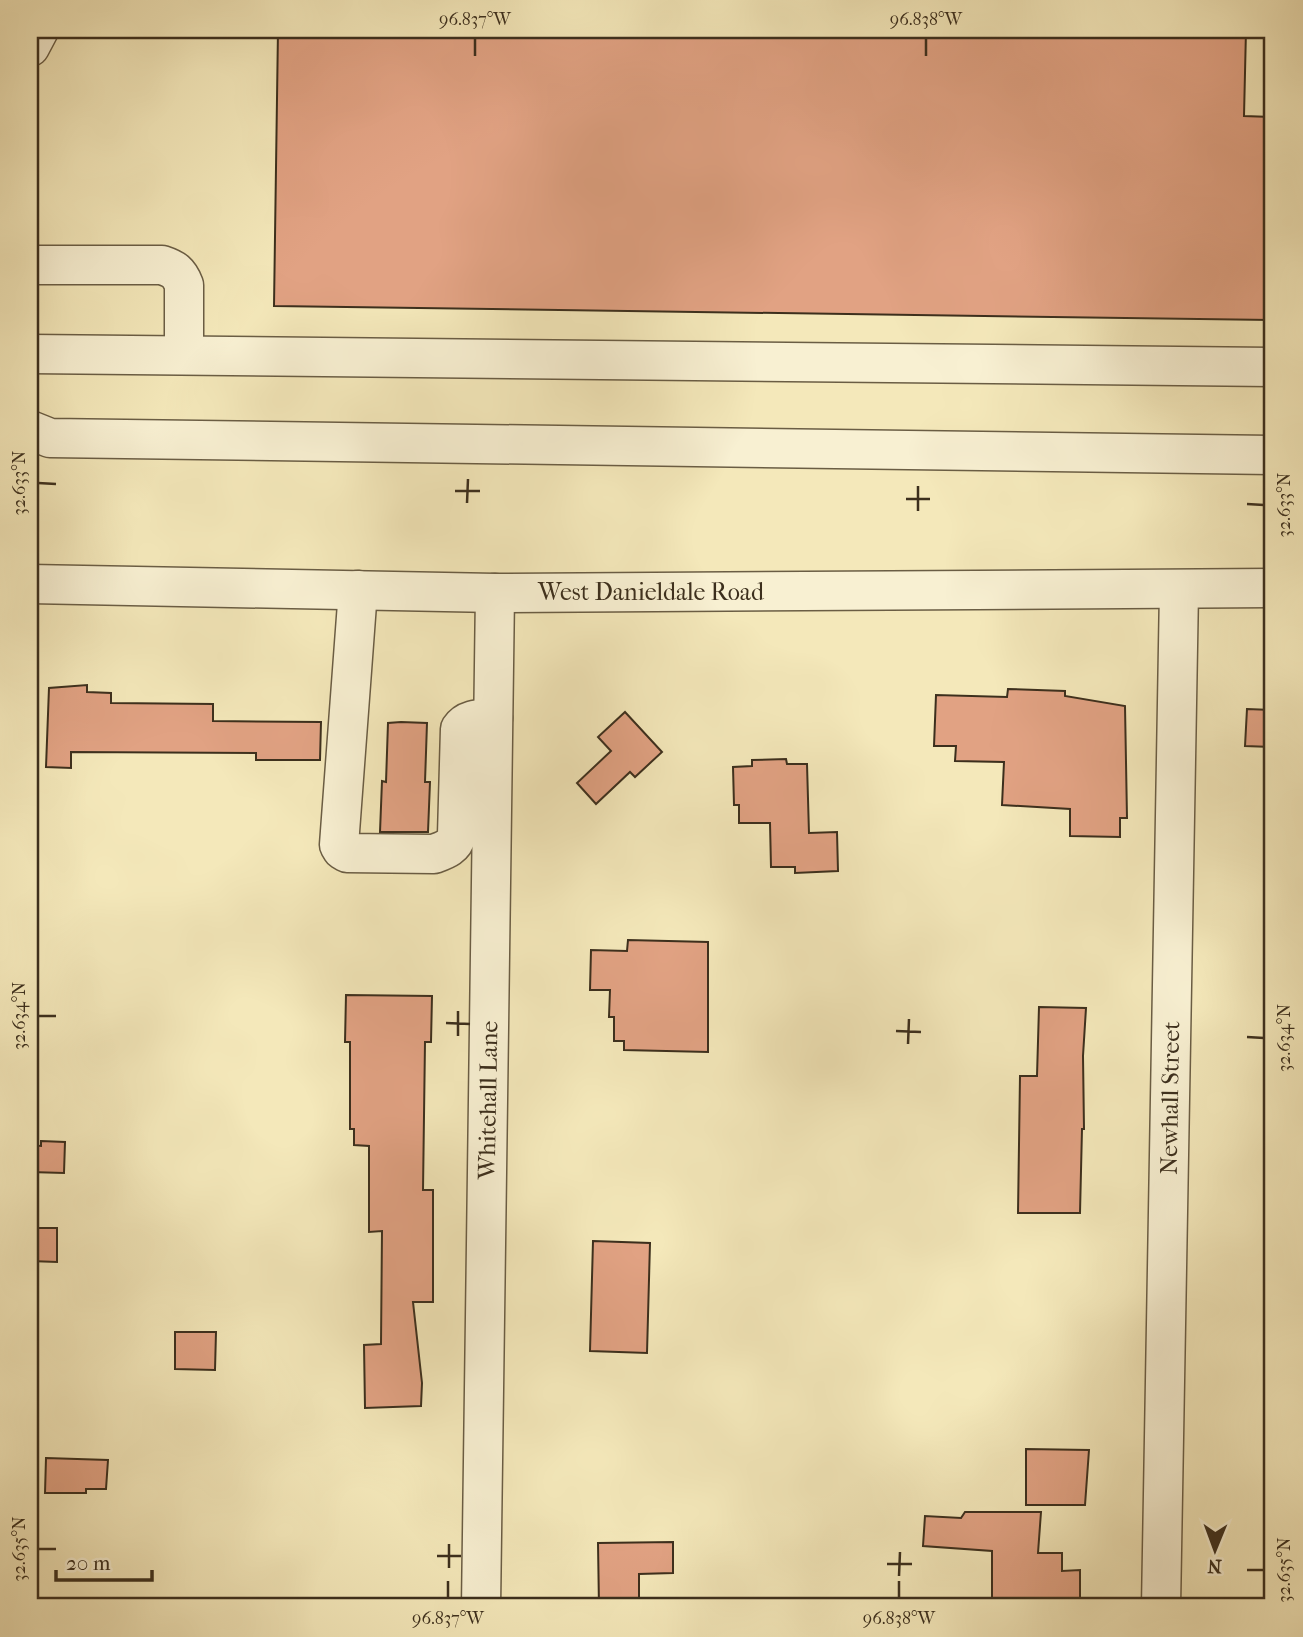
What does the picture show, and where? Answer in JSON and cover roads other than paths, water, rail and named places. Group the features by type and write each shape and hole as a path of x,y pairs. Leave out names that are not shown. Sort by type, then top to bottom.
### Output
{"street":[{"path":"30,47 39,30"},
{"path":"30,265 162,265 174,269 184,285 184,355"},
{"path":"30,354 1273,367"},
{"path":"30,430 50,438 1273,455"},
{"name":"West Danieldale Road","path":"30,584 495,593 1273,589"},
{"path":"358,590 339,845 342,850 347,853 434,854 447,849 455,842 457,835 460,729 462,725 476,719 493,718"},
{"name":"Newhall Street","path":"1161,1607 1179,590"},
{"name":"Whitehall Lane","path":"481,1607 495,593"}]}
